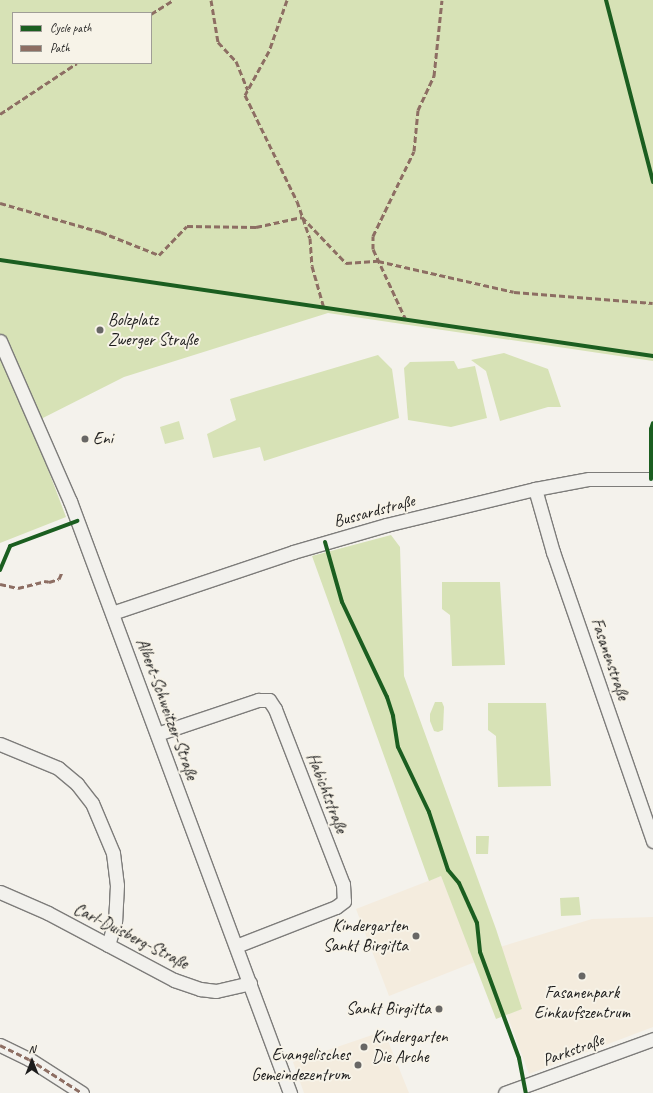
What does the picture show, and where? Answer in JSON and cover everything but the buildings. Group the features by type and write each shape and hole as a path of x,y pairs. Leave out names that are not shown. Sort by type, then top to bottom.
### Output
{"street":[{"name":"Albert-Schweitzer-Straße","path":"0,341 70,501 290,1093"},
{"name":"Bussardstraße","path":"112,613 326,542 535,489 589,479 653,479"},
{"name":"Fasanenstraße","path":"535,489 553,552 653,841"},
{"name":"Habichtstraße","path":"157,734 258,700 269,700 315,810 345,894 344,901 336,907 236,946"},
{"path":"0,744 58,768 77,784 92,803 113,853 117,885 115,921 108,945"},
{"name":"Carl-Duisberg-Straße","path":"0,892 48,913 174,980 200,989 226,990 250,983"},
{"name":"Parkstraße","path":"505,1093 653,1039"},
{"path":"0,1045 29,1060 82,1093"}],"shaded area":[{"name":"Kindergarten Sankt Birgitta","path":"441,876 475,962 389,996 356,909"},
{"name":"Fasanenpark Einkaufszentrum","path":"653,917 653,1027 529,1074 507,1015 521,1009 500,947 592,919"},
{"name":"Kindergarten Die Arche","path":"384,1031 409,1093 304,1093 293,1062"}],"green space":[{"path":"0,0 653,0 653,361 328,313 124,377 31,424 66,517 0,543"},
{"path":"504,353 548,369 561,407 548,407 500,421 486,371 471,360"},
{"path":"378,355 392,369 399,418 264,461 260,447 213,458 207,434 236,420 230,399"},
{"path":"454,361 458,369 475,366 487,418 451,427 408,420 404,368 410,362"},
{"path":"179,421 184,439 165,444 160,427"},
{"path":"391,535 400,547 404,676 496,929 522,1009 496,1019 441,876 429,881 312,556"},
{"path":"442,582 500,582 505,665 452,666 450,615 442,609"},
{"path":"435,702 442,702 444,707 443,730 438,732 434,731 430,721 430,714"},
{"path":"488,703 546,703 551,786 498,787 496,736 488,730"},
{"path":"476,836 489,836 488,854 476,854"},
{"path":"579,897 581,915 561,916 560,898"}],"marked path":[{"path":"152,13 173,0"},
{"path":"211,0 218,42 236,61 248,90"},
{"path":"287,0 269,51 245,95 297,201 310,238 312,266 324,308"},
{"path":"406,320 373,249 373,236 414,151 418,110 434,76 442,0"},
{"path":"0,114 75,64"},
{"path":"0,203 101,232 159,255 187,226 256,227 302,217 346,263 378,261 514,292 653,303"},
{"path":"0,584 18,588 59,579 62,572"},
{"path":"0,1045 29,1059 82,1093"}],"cycle path":[{"path":"606,0 653,182"},
{"path":"0,260 653,356"},
{"path":"651,479 651,429 653,423"},
{"path":"0,570 10,546 77,521"},
{"path":"325,542 342,602 387,697 393,716 398,747 429,812 448,870 459,883 477,923 480,952 519,1058 526,1093"}],"place":[{"name":"Bolzplatz Zwerger Straße","path":"100,330"},
{"name":"Eni","path":"85,439"},
{"name":"Kindergarten Sankt Birgitta","path":"416,936"},
{"name":"Fasanenpark Einkaufszentrum","path":"582,976"},
{"name":"Sankt Birgitta","path":"439,1009"},
{"name":"Kindergarten Die Arche","path":"364,1047"},
{"name":"Evangelisches Gemeindezentrum","path":"358,1065"}]}
